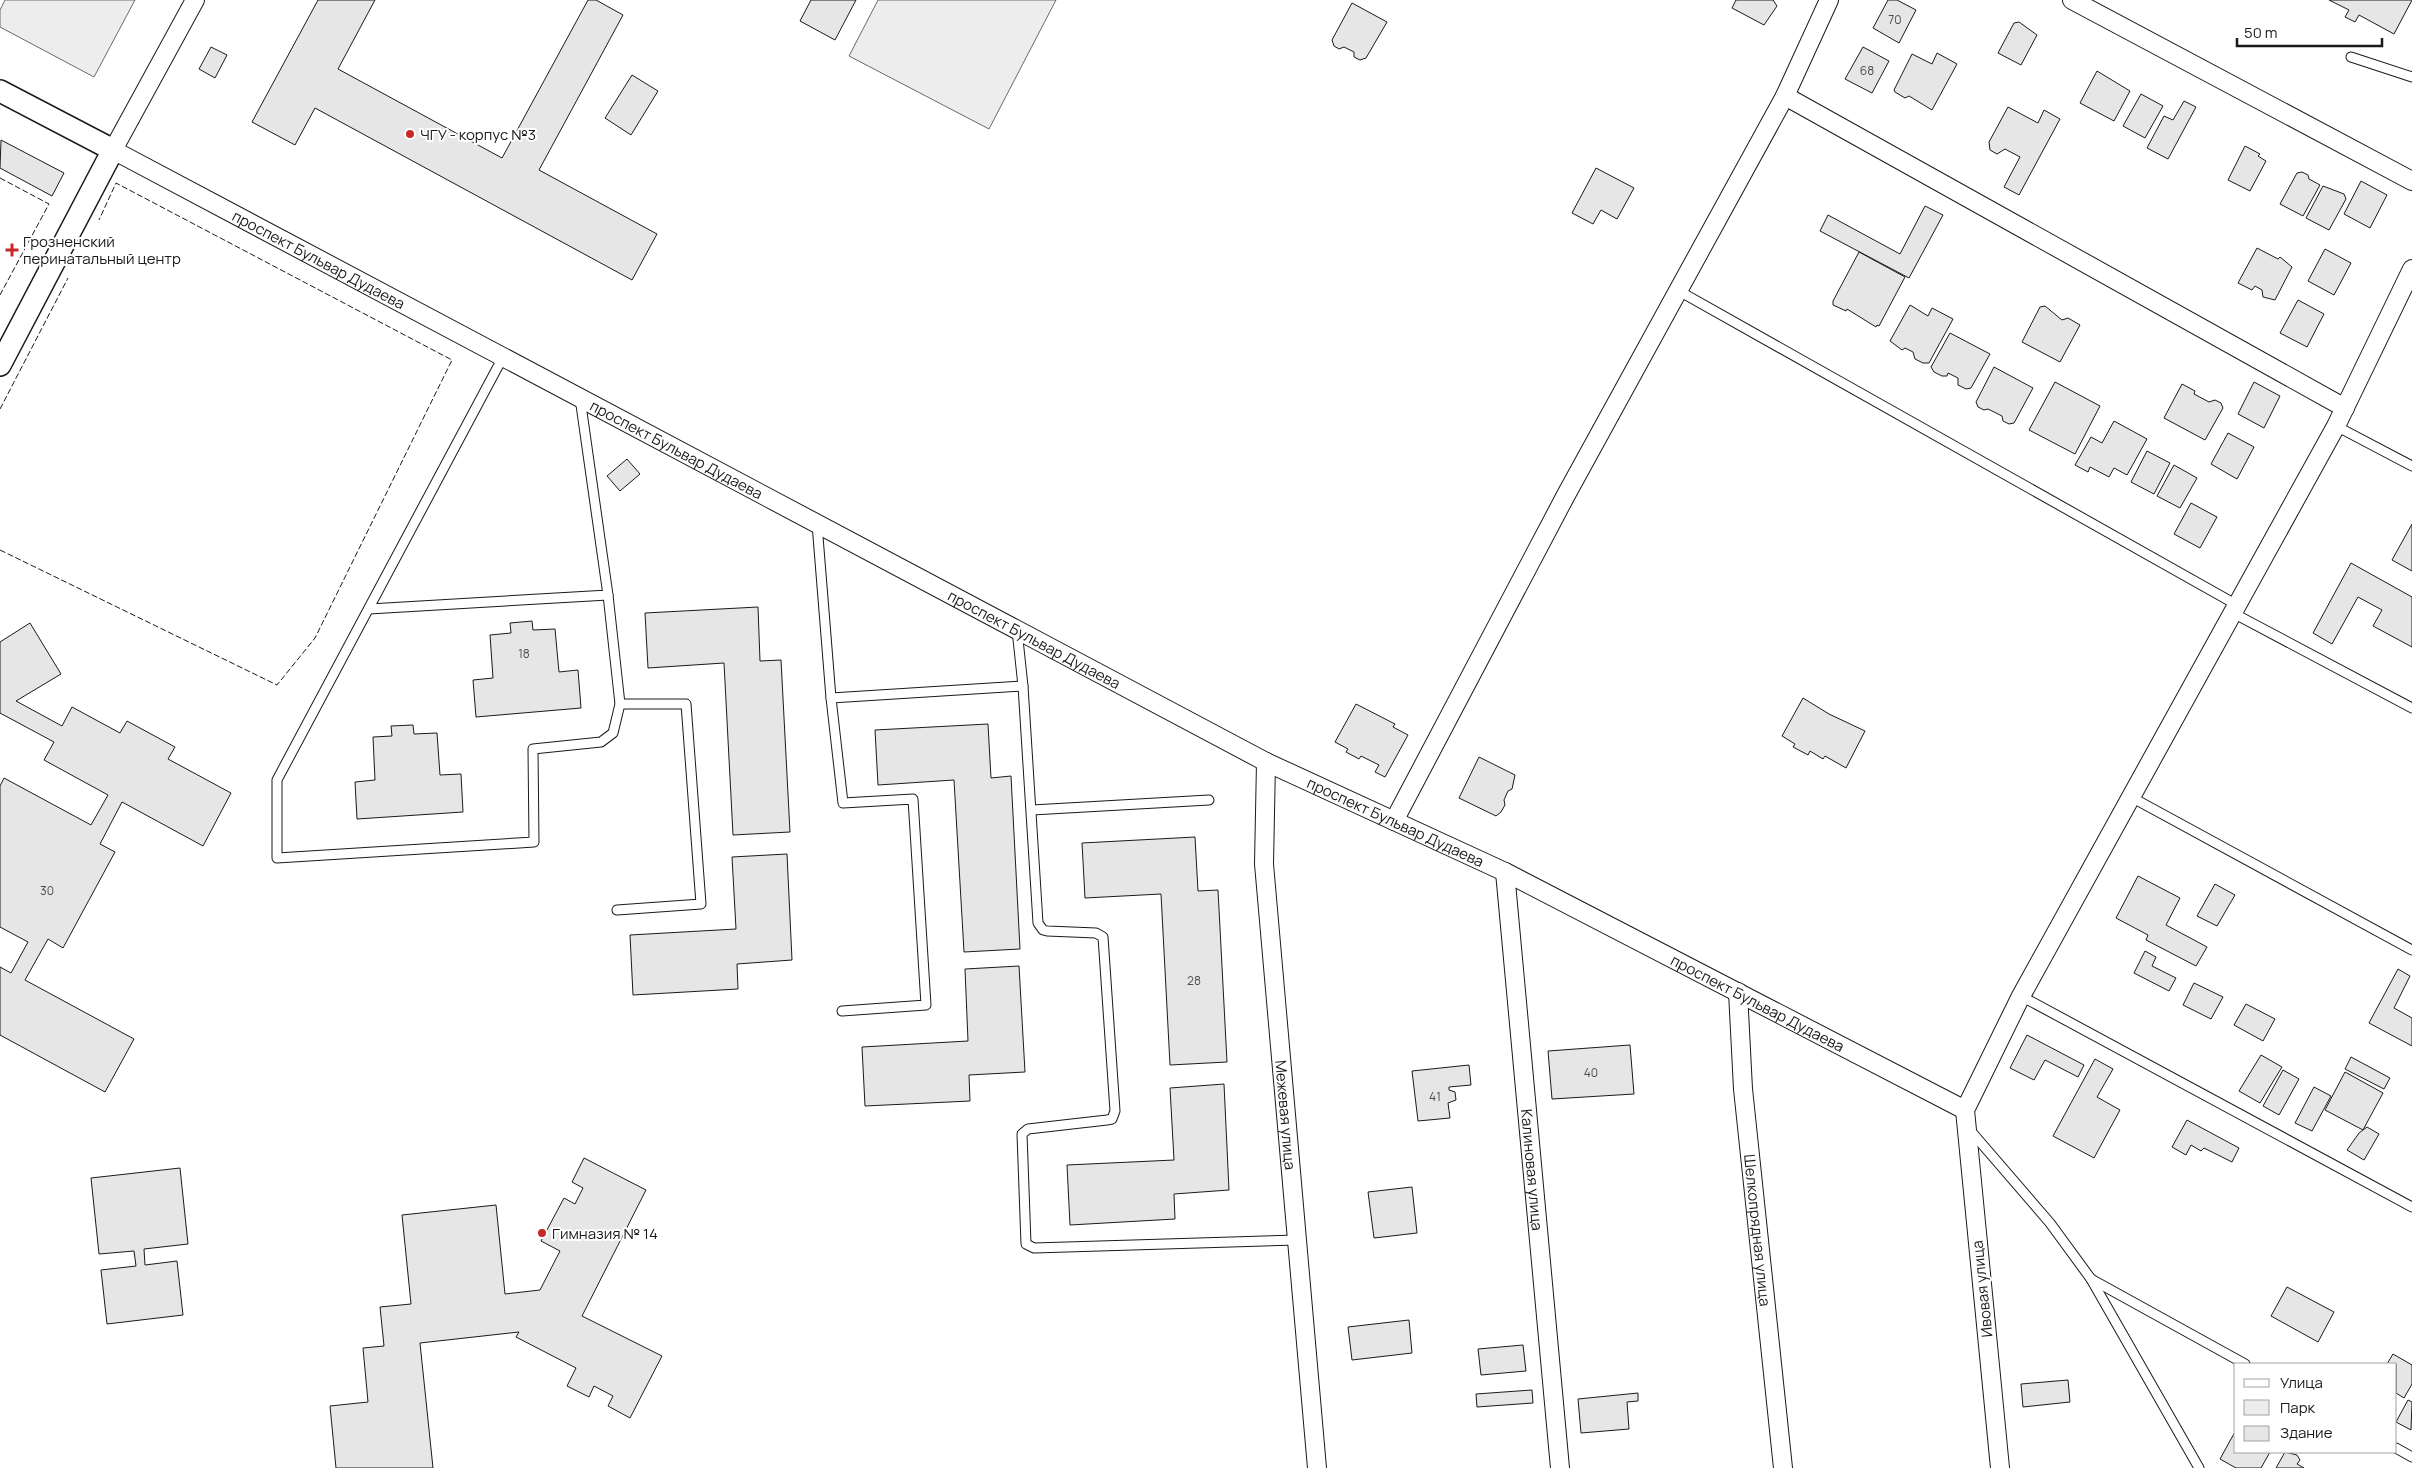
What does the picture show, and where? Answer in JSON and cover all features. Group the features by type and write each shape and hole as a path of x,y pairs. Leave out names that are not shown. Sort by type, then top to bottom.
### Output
{"street":[{"path":"0,365 113,150 195,0"},
{"path":"1394,821 1561,504 1784,96 1829,0"},
{"path":"2072,0 2412,181"},
{"path":"1,93 113,150"},
{"path":"1784,96 2345,408"},
{"name":"проспект Бульвар Дудаева","path":"113,150 1266,762 1505,872 1738,992 1965,1118"},
{"path":"1965,1118 2021,996 2336,426 2412,269"},
{"name":"Межевая улица","path":"1266,762 1264,864 1318,1468"},
{"name":"Калиновая улица","path":"1505,872 1560,1468"},
{"name":"Шелкопрядная улица","path":"1738,992 1743,1088 1783,1468"},
{"name":"Ивовая улица","path":"1965,1118 2000,1468"}],"lane":[{"path":"2351,57 2412,77"},
{"path":"1679,291 2412,708"},
{"path":"503,357 277,780 277,858 534,842 533,749 601,742 613,733 620,704 608,595 580,398"},
{"path":"2336,426 2412,466"},
{"path":"817,524 831,698 843,803 913,799 926,1005 842,1011"},
{"path":"369,609 608,595"},
{"path":"1017,630 1023,686 1040,927 1047,931 1096,933 1100,934 1104,941 1115,1111 1112,1118 1107,1120 1028,1129 1022,1134 1026,1244 1034,1248 1297,1240"},
{"path":"831,698 1023,686"},
{"path":"617,910 701,904 686,704 620,704"},
{"path":"2132,797 2412,950"},
{"path":"1032,810 1210,800"},
{"path":"2021,996 2412,1207"},
{"path":"1965,1118 2050,1223 2091,1279 2199,1468"},
{"path":"2091,1279 2243,1363"},
{"path":"2397,1449 2412,1457"}],"green space":[{"path":"5,0 135,0 94,77 0,27 0,10"},
{"path":"878,0 1056,0 989,129 849,56"}],"building":[{"name":"ЧГУ - корпус №3","path":"318,0 375,0 338,69 502,158 588,0 596,0 623,15 539,170 657,234 632,280 315,108 295,145 252,122"},
{"path":"811,0 856,0 835,40 800,21"},
{"path":"1736,0 1773,0 1777,6 1764,25 1732,8"},
{"path":"1888,0 1897,0 1916,10 1899,43 1873,28"},
{"path":"2329,0 2412,0 2394,34 2359,15 2355,22 2345,17 2349,10"},
{"path":"1352,3 1387,22 1366,58 1360,60 1354,57 1354,52 1344,47 1339,49 1334,46 1332,40"},
{"path":"2019,22 2037,35 2021,65 1998,53 2014,23"},
{"path":"211,47 227,55 215,78 199,69"},
{"path":"1863,47 1889,61 1872,93 1845,79"},
{"path":"1937,53 1957,64 1932,110 1909,96 1905,98 1895,92 1894,90 1912,54 1932,64"},
{"path":"2097,71 2130,91 2114,121 2080,103"},
{"path":"632,75 658,91 631,135 605,118"},
{"path":"2141,94 2163,106 2145,138 2123,126"},
{"path":"2184,101 2196,107 2168,159 2147,148 2164,116 2173,120"},
{"path":"2008,107 2038,123 2044,110 2060,119 2019,195 2004,187 2020,157 2005,149 1997,154 1990,150 1989,142"},
{"path":"1,140 64,173 52,196 0,168"},
{"path":"2245,146 2260,154 2258,156 2266,161 2250,191 2228,180"},
{"path":"1596,168 1634,188 1617,219 1601,210 1593,224 1572,213"},
{"path":"2302,172 2308,175 2309,179 2320,185 2303,216 2280,204 2297,173"},
{"path":"2361,181 2387,195 2370,228 2344,214"},
{"path":"2323,186 2344,194 2346,199 2329,230 2306,218"},
{"path":"1925,206 1943,215 1909,278 1820,231 1828,215 1900,254"},
{"path":"2257,248 2278,259 2280,257 2292,267 2275,300 2263,297 2262,290 2255,286 2252,290 2238,283"},
{"path":"2325,249 2351,263 2334,295 2308,281"},
{"path":"1859,252 1905,277 1879,326 1877,325 1876,327 1847,309 1846,311 1833,305 1833,301"},
{"path":"2298,300 2324,314 2307,347 2280,333"},
{"path":"1910,305 1928,316 1932,308 1953,319 1929,363 1923,363 1915,359 1913,352 1905,348 1902,350 1890,341"},
{"path":"2045,306 2062,320 2068,318 2080,325 2060,362 2022,342 2040,307"},
{"path":"1950,333 1990,354 1971,388 1966,389 1958,385 1958,378 1948,373 1947,376 1942,376 1934,372 1931,367"},
{"path":"1994,367 2033,388 2014,423 2009,424 2003,421 2002,416 1988,409 1984,410 1978,407 1976,402"},
{"path":"2055,382 2100,406 2075,454 2029,430"},
{"path":"2254,382 2280,396 2264,428 2238,414"},
{"path":"2182,384 2195,391 2194,394 2209,402 2215,400 2221,403 2223,408 2205,440 2164,418"},
{"path":"2114,421 2147,439 2127,475 2114,468 2109,477 2090,467 2088,472 2075,465 2091,437 2102,443"},
{"path":"2228,433 2254,447 2237,479 2211,464"},
{"path":"2147,451 2170,463 2154,494 2131,482"},
{"path":"627,459 640,474 620,491 607,476"},
{"path":"2174,465 2197,478 2180,508 2157,496"},
{"path":"2191,503 2217,517 2200,548 2174,534"},
{"path":"2412,524 2412,571 2392,560"},
{"path":"2351,563 2412,597 2412,647 2373,626 2382,610 2358,597 2332,644 2313,633"},
{"path":"758,607 760,661 781,660 790,832 733,835 724,663 648,668 645,613"},
{"path":"532,621 533,630 555,629 559,672 578,670 581,708 476,717 473,680 493,678 490,635 511,633 510,623"},
{"path":"30,623 61,674 16,701 62,726 72,707 120,733 127,721 175,747 168,759 231,793 203,846 122,802 100,844 115,852 63,948 48,939 25,980 134,1039 105,1092 0,1035 0,967 11,973 28,942 0,927 0,786 4,778 91,825 108,795 44,760 54,742 0,713 0,642"},
{"path":"1803,698 1829,714 1865,731 1846,768 1825,756 1823,759 1810,751 1808,755 1793,747 1795,744 1782,736"},
{"path":"1356,704 1395,724 1393,727 1408,735 1385,777 1375,772 1379,765 1361,756 1359,759 1346,752 1348,749 1335,742"},
{"path":"988,724 991,778 1011,776 1020,949 964,952 954,780 878,785 875,730"},
{"path":"413,725 414,734 437,733 440,775 461,774 463,812 357,819 355,782 375,780 373,737 392,736 391,726"},
{"path":"1479,757 1515,775 1512,789 1508,791 1504,800 1505,805 1496,816 1459,798"},
{"path":"1195,837 1198,891 1218,890 1227,1062 1170,1065 1161,894 1085,898 1082,843"},
{"path":"787,854 792,960 737,964 738,989 633,995 630,935 736,929 732,857"},
{"path":"2138,876 2180,898 2166,925 2207,947 2196,966 2146,940 2148,935 2116,918"},
{"path":"2215,884 2235,895 2217,926 2197,916"},
{"path":"2145,951 2156,957 2152,966 2176,978 2169,991 2134,973"},
{"path":"1019,966 1025,1072 969,1075 970,1101 865,1106 862,1047 968,1041 965,969"},
{"path":"2398,969 2410,976 2394,1008 2412,1018 2412,1046 2369,1023"},
{"path":"2194,983 2223,997 2211,1019 2183,1005"},
{"path":"2246,1004 2275,1019 2263,1041 2234,1025"},
{"path":"2027,1035 2084,1065 2078,1077 2045,1060 2034,1080 2010,1068"},
{"path":"1630,1045 1634,1094 1552,1099 1548,1051"},
{"path":"2261,1055 2282,1067 2260,1103 2239,1091"},
{"path":"2351,1057 2390,1078 2384,1089 2345,1069"},
{"path":"2095,1059 2113,1069 2097,1097 2120,1110 2094,1158 2053,1136"},
{"path":"1469,1065 1471,1085 1449,1087 1449,1090 1455,1092 1456,1100 1448,1103 1450,1118 1418,1121 1412,1071"},
{"path":"2283,1070 2299,1079 2279,1115 2263,1106"},
{"path":"2345,1072 2383,1093 2363,1130 2325,1110"},
{"path":"1224,1084 1229,1190 1174,1194 1175,1219 1070,1225 1067,1165 1174,1160 1170,1088"},
{"path":"2314,1087 2331,1096 2312,1131 2295,1123"},
{"path":"2187,1120 2239,1148 2232,1162 2204,1148 2201,1151 2191,1145 2186,1155 2172,1147"},
{"path":"2367,1127 2379,1134 2364,1160 2347,1150 2359,1133"},
{"path":"584,1158 646,1190 582,1316 662,1356 630,1418 608,1406 613,1396 594,1386 589,1397 567,1386 576,1368 516,1337 519,1332 420,1343 433,1468 336,1468 330,1406 368,1402 363,1348 384,1346 380,1307 411,1304 402,1215 496,1205 505,1294 540,1290 560,1251 541,1241 564,1198 575,1204 583,1188 572,1182"},
{"path":"180,1168 188,1244 144,1249 145,1265 177,1261 183,1315 107,1324 101,1270 136,1266 134,1251 99,1254 91,1178"},
{"path":"1412,1187 1417,1233 1374,1238 1368,1192"},
{"path":"2287,1287 2334,1312 2318,1342 2271,1316"},
{"path":"1409,1320 1412,1353 1352,1360 1348,1327"},
{"path":"1523,1345 1526,1371 1481,1375 1478,1349"},
{"path":"2393,1354 2412,1365 2412,1384 2404,1398 2397,1394 2397,1363 2388,1363"},
{"path":"2068,1380 2070,1402 2023,1407 2021,1384"},
{"path":"1532,1390 1533,1403 1477,1407 1476,1394"},
{"path":"1638,1393 1638,1401 1627,1402 1629,1429 1581,1433 1578,1399"},
{"path":"2408,1400 2412,1402 2411,1430 2397,1423"},
{"path":"2234,1434 2234,1453 2269,1453 2261,1468 2236,1468 2220,1459"},
{"path":"2284,1453 2289,1453 2297,1455 2300,1460 2297,1464 2304,1468 2276,1468"}],"fence":[{"path":"0,178 49,204 0,295"},
{"path":"0,550 277,685 315,638 452,360 116,183 99,220"},
{"path":"0,409 68,278"}],"place":[{"name":"ЧГУ - корпус №3","path":"410,134"},
{"name":"Грозненский перинатальный центр","path":"12,250"},
{"name":"Гимназия № 14","path":"542,1233"}]}
